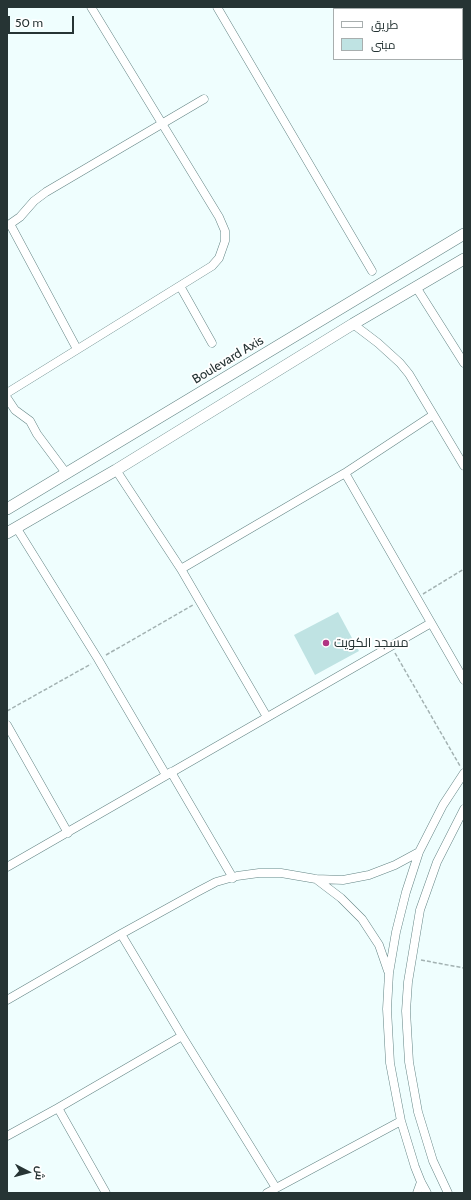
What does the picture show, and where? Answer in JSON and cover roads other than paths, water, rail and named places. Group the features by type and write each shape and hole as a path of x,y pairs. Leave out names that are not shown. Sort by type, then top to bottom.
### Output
{"street":[{"path":"7,393 212,266 219,258 225,241 225,231 219,217 91,7"},
{"path":"217,7 372,271"},
{"path":"78,350 9,225 20,217 34,201 46,192 204,99"},
{"name":"Boulevard Axis","path":"7,509 464,234"},
{"path":"233,878 98,659 12,530 116,470 352,324 464,259"},
{"path":"180,286 212,343"},
{"path":"416,286 464,363"},
{"path":"352,324 378,342 409,374 464,466"},
{"path":"7,398 15,410 30,421 37,434 66,473"},
{"path":"181,569 345,474 433,415"},
{"path":"116,470 181,569 267,717"},
{"path":"345,474 464,680"},
{"path":"7,867 431,623"},
{"path":"7,725 68,832"},
{"path":"427,1193 421,1182 401,1122 390,1063 387,1009 389,973 399,918 419,852 443,805 464,773"},
{"path":"448,1193 433,1161 418,1112 409,1062 406,1011 411,958 420,910 437,862 464,809"},
{"path":"7,1000 121,934 216,882 259,873 281,873 316,879 343,880 369,875 395,865 419,852"},
{"path":"316,879 341,898 362,919 378,945 389,973"},
{"path":"121,934 276,1188"},
{"path":"7,1136 182,1036"},
{"path":"58,1108 106,1193"},
{"path":"267,1193 401,1122"},
{"path":"417,1193 421,1182"}],"place":[{"name":"مسجد الكويت","path":"326,643"}]}
